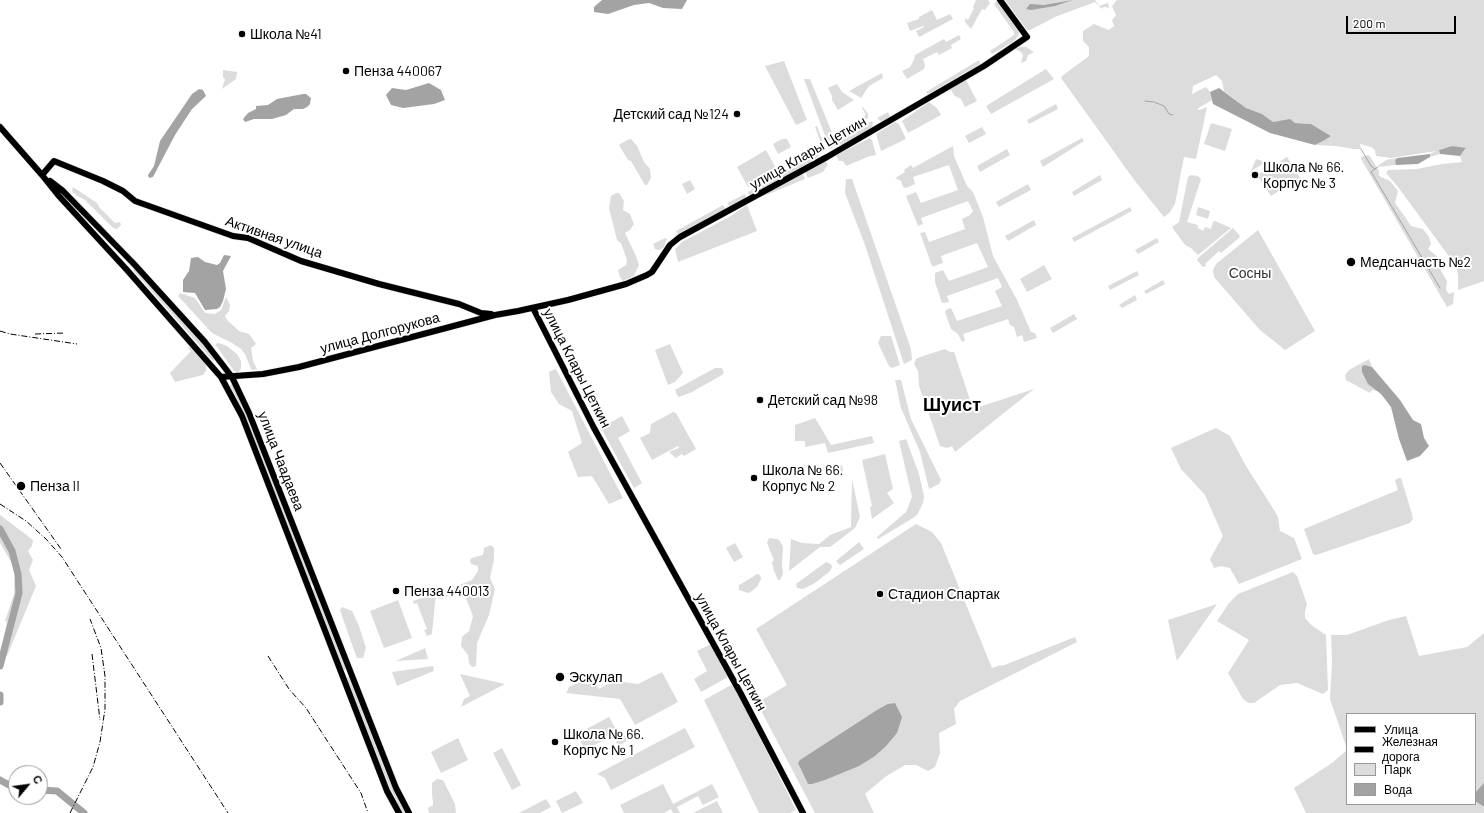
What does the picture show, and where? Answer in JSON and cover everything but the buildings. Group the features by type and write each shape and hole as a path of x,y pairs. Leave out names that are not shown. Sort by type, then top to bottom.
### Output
{"main road":[{"name":"улица Клары Цеткин","path":"802,813 742,694 594,428 534,308 626,284 647,275 652,272 670,245 680,237 827,157 984,66 1027,37 1000,0"},
{"name":"улица Чаадаева","path":"2,129 58,195 127,270 221,377 242,416 382,777 399,813"},
{"name":"Активная улица","path":"42,175 54,161 103,180 123,191 135,201 233,236 248,238 301,260 379,284 458,304 481,313 495,315"},
{"name":"улица Чаадаева","path":"42,175 62,191 134,264 205,342 232,377 249,413 396,788 410,813"},
{"path":"127,270 134,264"},
{"name":"улица Долгорукова","path":"221,377 281,371 495,315 534,308"}],"green space":[{"path":"976,0 988,0 990,3 985,10 982,9 971,29 965,22 965,18 968,20"},
{"path":"998,0 1020,32 1016,39 1011,43 992,54 990,51 1014,35 1014,32 994,4"},
{"path":"1005,0 1095,0 1099,6 1108,3 1109,8 1101,8 1112,20 1095,2 1055,17 1030,30 1027,30"},
{"path":"1117,0 1484,0 1484,281 1458,290 1458,275 1456,266 1386,173 1388,170 1417,169 1462,162 1460,156 1466,149 1452,146 1439,150 1440,154 1430,157 1430,154 1436,151 1391,158 1376,156 1375,150 1371,147 1360,144 1361,149 1315,145 1331,136 1311,124 1295,123 1290,120 1273,122 1262,114 1246,108 1224,91 1222,81 1216,75 1193,86 1192,94 1206,87 1210,92 1212,100 1197,109 1199,110 1207,107 1196,159 1184,157 1175,204 1170,212 1164,217 1135,181 1061,78 1089,56 1089,47 1083,41 1083,31 1094,24 1109,30 1114,26 1112,20 1116,15 1112,6"},
{"path":"932,10 937,20 950,14 953,19 919,37 916,31 924,27 922,24 923,26 910,31 907,23 919,19 919,17"},
{"path":"959,35 961,39 951,45 952,48 939,55 937,52 923,59 925,65 924,69 907,79 902,71 910,67 915,55 944,39 946,42"},
{"path":"1026,47 1034,52 1028,55 1026,61 1021,63 1023,55 1015,49"},
{"path":"979,60 980,64 928,94 926,92"},
{"path":"784,61 807,120 796,125 765,66"},
{"path":"1046,69 1054,79 991,114 986,106"},
{"path":"223,70 237,72 236,79 222,89 225,79 223,77"},
{"path":"882,73 883,78 869,86 861,98 849,91"},
{"path":"804,79 810,79 835,140 833,147 830,149"},
{"path":"966,80 977,101 965,107 961,99 955,96 950,89"},
{"path":"837,84 842,92 854,100 838,110 832,100 832,96 828,88"},
{"path":"929,102 937,108 941,115 908,133 902,121"},
{"path":"1056,104 1058,109 1029,124 1027,120"},
{"path":"863,107 868,114 868,118 845,133 843,128 866,115 862,108"},
{"path":"888,112 890,117 882,122 877,118"},
{"path":"872,121 872,128 841,145 837,139"},
{"path":"895,122 899,124 906,139 881,151 876,134"},
{"path":"1211,123 1232,129 1225,151 1204,144"},
{"path":"817,126 826,150 824,151 815,127"},
{"path":"982,127 986,134 969,143 965,136"},
{"path":"870,138 872,140 876,155 846,166 843,161 839,161 836,155"},
{"path":"1082,138 1084,141 1043,167 1040,161"},
{"path":"631,139 637,146 644,162 650,169 651,178 647,185 645,185 631,161 628,160 619,145"},
{"path":"782,139 787,139 791,147 778,154 773,144"},
{"path":"953,146 954,156 967,186 973,192 983,217 993,256 1017,300 1031,332 1035,333 1037,338 1024,342 1022,335 1017,337 1014,327 1010,325 1008,319 963,334 965,340 962,342 958,334 951,329 945,312 946,310 951,308 957,321 1002,306 995,291 1002,287 998,278 947,296 949,302 942,303 935,282 935,273 943,270 949,281 988,267 977,243 941,256 943,263 932,266 920,233 925,232 929,242 965,229 962,219 970,215 973,211 968,201 921,218 923,224 918,226 906,196 916,192 921,203 958,190 949,165 913,177 915,184 906,188 903,187 901,181 895,178 905,172 904,170 911,165 913,168"},
{"path":"1007,149 1010,155 980,172 977,166"},
{"path":"766,150 777,170 748,187 737,167"},
{"path":"819,155 817,158 750,196 749,195 748,192"},
{"path":"1369,155 1379,171 1379,176 1390,181 1398,191 1395,203 1411,226 1423,229 1429,237 1431,244 1428,249 1438,257 1440,269 1447,281 1446,290 1449,294 1454,292 1453,304 1447,307 1361,159 1361,157"},
{"path":"1287,157 1300,178 1271,196 1257,175"},
{"path":"1397,158 1395,161 1396,165 1378,167 1386,160"},
{"path":"1256,159 1266,162 1251,171"},
{"path":"825,161 828,164 823,172 808,178 805,172"},
{"path":"802,172 805,179 759,198 758,197"},
{"path":"1100,175 1102,180 1074,196 1072,192"},
{"path":"1191,175 1198,176 1201,179 1187,222 1198,225 1198,228 1203,231 1205,227 1211,229 1213,222 1215,221 1231,228 1198,255 1191,248 1185,245 1172,227 1179,222 1188,177"},
{"path":"846,179 852,179 911,349 912,360 904,364 865,245 845,193"},
{"path":"690,180 695,189 687,194 682,184"},
{"path":"1028,184 1031,190 999,207 996,202"},
{"path":"73,187 97,203 115,223 120,222 121,225 117,229 113,228 85,200 72,191"},
{"path":"619,193 624,201 623,210 630,214 634,224 630,230 625,233 639,265 634,276 623,281 618,270 626,265 627,260 621,243 617,240 609,208 611,196"},
{"path":"745,194 746,197 730,207 727,203"},
{"path":"723,205 725,209 678,234 676,231"},
{"path":"747,205 757,231 678,262 675,249 682,242 729,217"},
{"path":"1130,207 1132,211 1074,242 1072,238"},
{"path":"1198,207 1210,211 1208,219 1196,215"},
{"path":"1034,220 1036,225 1008,241 1005,236"},
{"path":"1233,228 1240,236 1239,238 1221,253 1219,251 1205,264 1206,266 1202,266 1197,260 1198,258"},
{"name":"Сосны","path":"1258,230 1315,331 1285,350 1260,330 1214,277 1213,270 1216,264"},
{"path":"665,238 667,239 664,247 660,250 655,249 653,244"},
{"path":"1157,238 1159,242 1138,254 1135,250"},
{"path":"1044,265 1052,279 1027,292 1020,279"},
{"path":"135,268 216,358 213,361 133,270"},
{"path":"1137,271 1139,275 1110,290 1108,286"},
{"path":"1163,280 1165,284 1146,294 1144,291"},
{"path":"180,293 195,298 205,313 215,314 221,310 226,297 230,305 229,311 225,316 227,320 239,331 249,334 256,344 251,348 253,361 257,369 251,369 245,354 241,349 212,333 178,296"},
{"path":"1135,295 1137,300 1122,308 1119,305"},
{"path":"1074,314 1077,319 1053,333 1050,328"},
{"path":"881,336 891,336 900,365 892,368 889,366 878,343"},
{"path":"219,343 227,346 237,354 241,361 241,369 238,372 234,371 215,344"},
{"path":"670,344 683,373 675,382 668,385 655,350"},
{"path":"191,346 206,365 206,371 203,375 175,382 170,373 191,351 188,348"},
{"path":"945,349 950,352 954,352 973,409 1034,389 955,452 952,446 947,448 940,446 919,386 918,371 914,364 916,359 920,357"},
{"path":"1369,359 1372,367 1365,365 1362,366 1366,380 1378,391 1372,390 1370,393 1346,380 1345,375 1349,370"},
{"path":"715,368 722,368 724,373 692,392 679,397 677,395 675,390"},
{"path":"555,369 623,498 609,504 592,476 578,477 568,452 582,443 572,411 559,404 551,392 549,372"},
{"path":"895,380 901,380 911,419 941,480 939,484 929,489 920,452 901,408"},
{"path":"233,384 244,406 313,583 310,584 240,405 230,385"},
{"path":"673,412 676,413 696,449 684,456 682,454 676,458 669,452 679,448 678,446 652,460 640,438 650,433 651,424"},
{"path":"622,416 630,431 618,438 642,483 634,488 601,428"},
{"path":"815,418 831,445 872,436 874,443 828,453 825,443 805,447 805,441 795,441 795,425"},
{"path":"1216,428 1230,436 1246,466 1278,517 1280,531 1294,538 1302,559 1239,584 1230,568 1221,566 1214,568 1210,559 1223,536 1205,495 1181,469 1171,448"},
{"path":"906,439 919,474 924,496 923,503 917,515 878,539 877,537 906,512 912,497 899,441"},
{"path":"885,454 893,489 887,493 894,503 872,519 870,507 872,506 862,460"},
{"path":"842,465 843,471 831,474 829,468"},
{"path":"1401,478 1412,514 1413,519 1410,523 1316,555 1313,554 1304,529 1398,490 1395,480"},
{"path":"852,479 860,517 855,528 830,547 820,547 789,571 791,539 802,543 819,544 830,535 851,527"},
{"path":"0,515 33,540 32,546 28,551 33,560 29,570 36,586 7,656 0,652 7,622 5,621 14,594 15,571 0,543"},
{"path":"916,524 932,532 941,543 992,668 1002,666 1075,637 1077,642 960,701 954,709 956,724 939,733 940,753 935,767 928,771 916,765 905,765 885,777 865,794 874,813 815,813 757,703 787,685 756,629"},
{"path":"769,538 777,539 783,547 783,574 780,580 778,580 774,571 772,562 774,560 767,543"},
{"path":"859,542 864,549 840,565 836,561"},
{"path":"735,543 743,557 734,562 726,548"},
{"path":"491,545 494,548 494,560 490,578 495,589 489,615 477,643 476,666 472,667 469,663 468,655 461,646 462,637 469,631 473,616 466,598 469,593 465,587 451,593 445,598 439,599 437,594 472,580 478,571 478,566 471,564 470,560 483,555 484,548"},
{"path":"826,562 831,564 832,567 830,571 815,583 803,589 797,588 796,584"},
{"path":"1293,572 1297,576 1307,604 1305,618 1311,625 1326,635 1328,690 1323,694 1297,683 1280,685 1254,703 1249,703 1243,699 1228,673 1249,640 1217,621 1229,603 1238,594"},
{"path":"757,574 760,575 761,579 757,587 748,593 739,590 739,585"},
{"path":"315,588 346,668 345,670 343,670 312,590"},
{"path":"436,593 432,634 427,636 424,630 427,629 417,603 414,604 413,601"},
{"path":"398,600 412,638 384,648 370,611"},
{"path":"1217,604 1177,661 1168,620"},
{"path":"342,607 352,611 359,626 366,648 363,658 357,658 340,610"},
{"path":"1406,616 1419,656 1467,647 1484,633 1484,813 1306,813 1294,788 1332,763 1346,751 1346,805 1476,805 1476,713 1346,713 1346,746 1330,699 1332,664 1331,635 1347,635 1389,620"},
{"path":"711,644 728,677 701,692 694,679 707,671 697,651"},
{"path":"425,648 428,659 396,661"},
{"path":"433,666 434,671 397,686 392,672"},
{"path":"662,672 678,702 635,725 620,699 566,693 569,687 592,676 599,689 620,677 623,682 638,684"},
{"path":"460,674 505,684 461,707 464,699 470,696"},
{"path":"348,677 387,774 405,813 402,813 384,775 346,678"},
{"path":"733,684 796,810 790,813 759,813 704,700"},
{"path":"609,717 618,733 585,750 577,734"},
{"path":"685,728 695,747 611,790 605,778 597,774"},
{"path":"633,733 633,736 625,742 619,746 617,744 616,742 622,737"},
{"path":"458,738 468,760 441,773 431,752"},
{"path":"502,748 521,785 512,790 493,753"},
{"path":"437,779 443,780 455,804 456,813 429,813 428,808 433,805 432,783"},
{"path":"663,784 673,804 712,784 719,797 703,805 698,796 677,807 680,813 673,813 671,809 664,813 624,813 620,805"},
{"path":"576,791 583,803 562,813 556,801"},
{"path":"546,799 551,807 540,813 519,813"},
{"path":"717,801 723,813 693,813"}],"water":[{"path":"602,0 687,0 682,9 663,8 649,3 634,5 608,14 594,12 594,7"},
{"path":"1073,0 1055,6 1031,10 1026,9 1030,4 1044,5"},
{"path":"429,83 441,90 445,100 434,104 403,108 391,105 386,95 392,88 406,90"},
{"path":"1219,88 1246,108 1262,114 1273,122 1290,119 1295,123 1311,124 1331,136 1315,145 1270,133 1213,104 1210,92"},
{"path":"199,89 203,90 206,96 192,109 175,135 153,177 149,178 148,175 154,166 160,141 192,94"},
{"path":"306,94 311,98 310,104 303,109 294,109 286,115 272,119 254,119 245,122 243,119 248,113 256,109 256,106 268,105 277,99"},
{"path":"1452,146 1466,148 1460,156 1440,154 1439,150"},
{"path":"1430,154 1430,157 1418,164 1396,165 1395,161 1397,158"},
{"path":"224,255 231,256 223,271 226,289 223,301 217,309 205,310 195,293 183,292 183,280 189,271 191,258 198,257 205,262 217,265 220,263"},
{"path":"1365,365 1372,367 1400,400 1413,420 1421,424 1424,438 1429,446 1420,456 1407,461 1399,439 1391,407 1381,394 1368,384 1362,372 1362,366"},
{"path":"895,703 902,717 897,733 886,746 875,756 859,766 825,780 808,784 798,763 800,760 877,710 888,704"},
{"path":"1484,783 1484,806 1476,802 1476,792"}],"waterway":[{"path":"1145,101 1154,102 1164,106 1169,114 1173,115"},
{"path":"1361,149 1371,166 1375,169 1378,167"},
{"path":"1375,169 1371,172 1440,288"},
{"path":"0,529 12,551 18,574 19,593 0,666"},
{"path":"0,695 0,702"},
{"path":"0,780 8,784"},
{"path":"48,790 57,791 84,813"}],"railway":[{"path":"0,331 10,334 77,344"},
{"path":"35,334 65,333"},
{"path":"0,463 61,549"},
{"path":"0,504 26,521 46,539 62,557 228,813"},
{"path":"70,813 93,767 100,742 105,709 105,676 101,648 90,619"},
{"path":"92,654 100,720"},
{"path":"268,656 289,689 306,708 361,793 368,813"}],"place":[{"name":"Школа №41","path":"242,34"},
{"name":"Пенза 440067","path":"346,71"},
{"name":"Детский сад №124","path":"737,114"},
{"name":"Школа № 66. Корпус № 3","path":"1255,175"},
{"name":"Медсанчасть №2","path":"1351,262"},
{"name":"Детский сад №98","path":"760,400"},
{"name":"Школа № 66. Корпус № 2","path":"754,478"},
{"name":"Пенза II","path":"21,486"},
{"name":"Пенза 440013","path":"396,591"},
{"name":"Стадион Спартак","path":"880,594"},
{"name":"Эскулап","path":"560,677"},
{"name":"Школа № 66. Корпус № 1","path":"555,742"}],"district":[{"name":"Шуист","path":"952,405"}]}
